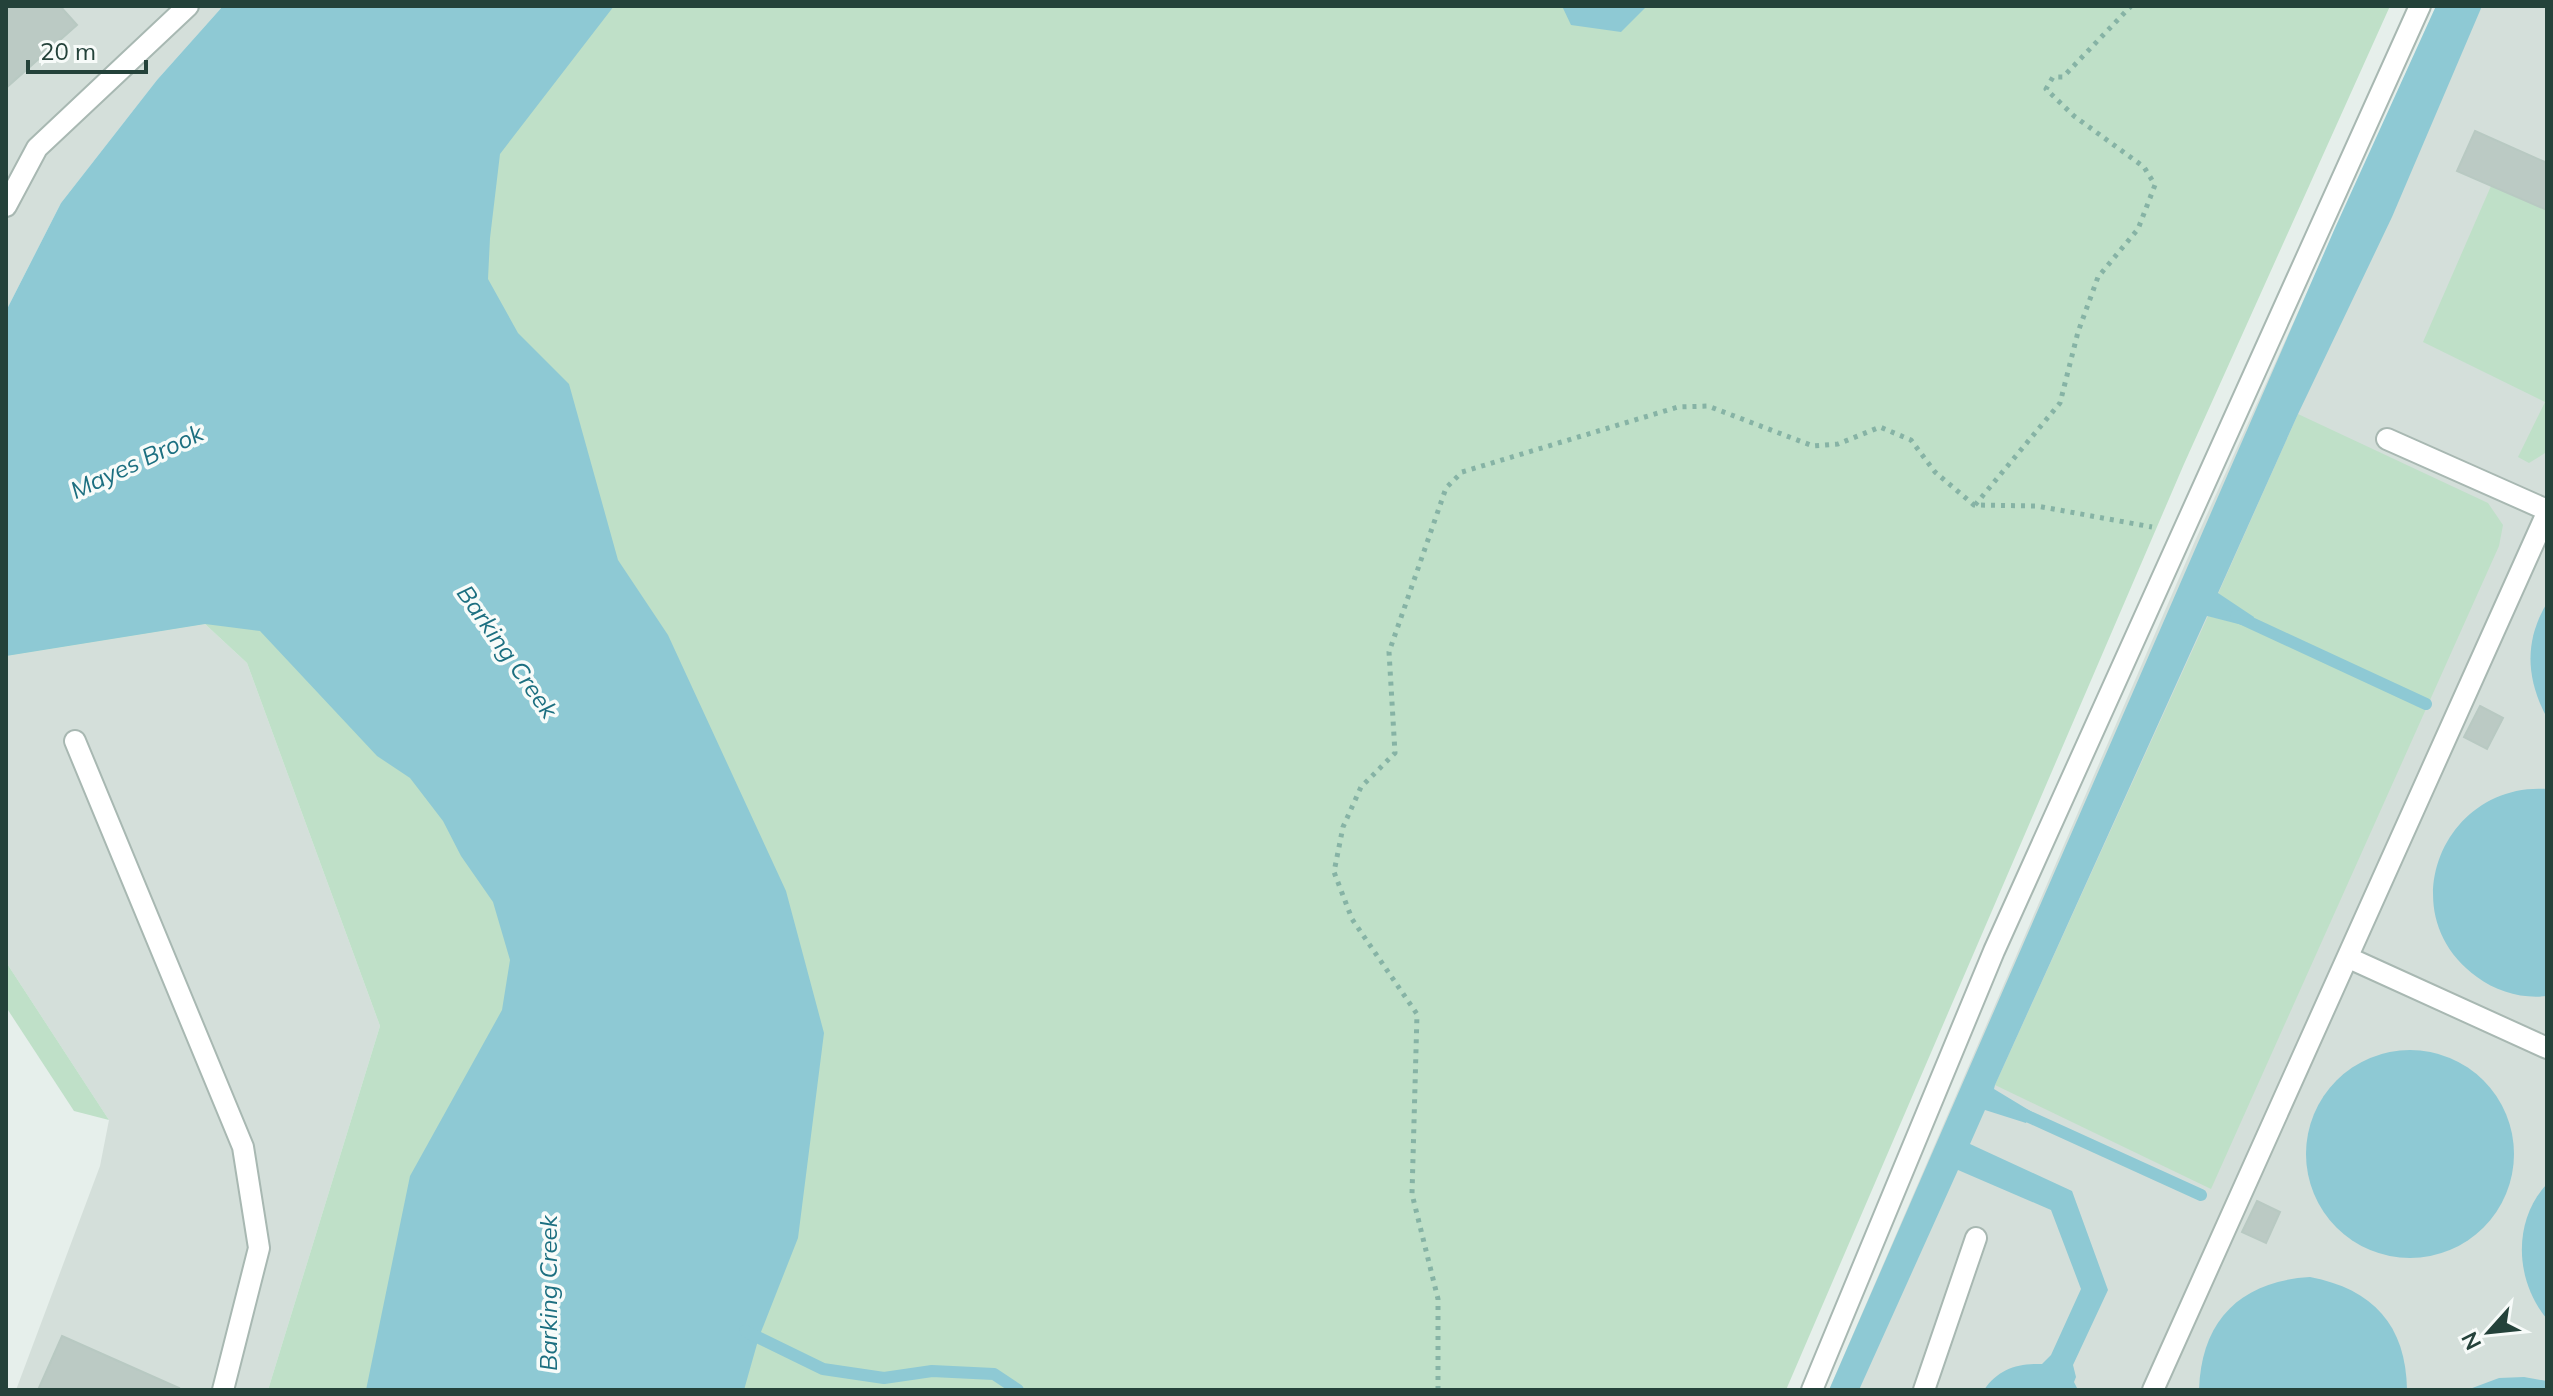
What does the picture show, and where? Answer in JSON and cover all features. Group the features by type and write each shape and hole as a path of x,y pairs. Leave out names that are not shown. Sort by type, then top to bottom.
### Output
{"lane":[{"path":"6,206 37,148 188,6"},
{"path":"1812,1390 1994,951 2420,6"},
{"path":"2153,1390 2547,512 2387,439"},
{"path":"75,741 243,1147 259,1248 223,1390"},
{"path":"2349,958 2547,1048"},
{"path":"1924,1390 1976,1238"}],"path":[{"path":"1974,505 2060,403 2078,332 2098,277 2138,229 2155,185 2144,167 2074,116 2046,89 2053,77 2063,77 2131,6"},
{"path":"1438,1390 1438,1299 1412,1194 1417,1014 1352,919 1334,872 1343,827 1361,787 1395,753 1389,652 1446,488 1462,472 1678,407 1708,406 1813,446 1838,444 1880,427 1911,440 1935,472 1974,505 2037,506 2180,534"}],"shaded area":[{"path":"6,6 223,6 157,80 61,203 6,311"},
{"path":"2436,6 2547,6 2547,1390 1829,1390 2195,541"},
{"path":"205,624 247,663 380,1026 268,1390 16,1390 100,1166 109,1120 6,962 6,656"}],"green space":[{"path":"467,6 2390,6 2184,464 1786,1390 617,1390 472,457"},
{"path":"2491,186 2547,210 2547,449 2529,463 2518,457 2545,402 2423,342"},
{"path":"2298,414 2488,503 2503,525 2499,546 2211,1189 1995,1085 2208,616 2250,626 2253,617 2218,594"},
{"path":"292,555 529,935 485,1390 268,1390 380,1026 247,663 205,624 6,656"},
{"path":"6,962 109,1120 74,1111 6,1007"}],"water":[{"path":"223,6 614,6 500,154 488,279 518,333 569,384 618,560 668,635 786,891 824,1033 798,1238 759,1337 744,1390 366,1390 410,1176 502,1010 510,960 493,902 461,856 443,821 410,778 377,756 260,631 205,624 6,656 6,311 61,203 157,80"},
{"path":"1562,6 1647,6 1621,32 1571,25"},
{"path":"2436,6 2482,6 2392,217 2298,414 2218,593 2254,617 2250,627 2207,616 1995,1085 1994,1089 2032,1112 2026,1123 1985,1110 1970,1144 2072,1191 2108,1290 2073,1365 2078,1390 1984,1390 2002,1372 2017,1366 2042,1364 2051,1355 2081,1289 2051,1210 1958,1170 1859,1390 1829,1390 2335,228"},
{"path":"2547,603 2547,718 2535,689 2530,660 2534,632"},
{"path":"2547,789 2547,996 2529,996 2502,990 2485,982 2451,951 2436,920 2433,888 2440,857 2456,829 2480,807 2510,793"},
{"path":"2410,1050 2450,1058 2484,1080 2506,1114 2514,1154 2506,1194 2484,1228 2450,1250 2410,1258 2370,1250 2336,1228 2314,1194 2306,1154 2314,1114 2336,1080 2370,1058"},
{"path":"2547,1184 2547,1319 2529,1287 2522,1251 2528,1215"},
{"path":"2310,1277 2352,1291 2382,1314 2400,1347 2407,1390 2199,1390 2207,1343 2229,1309 2264,1286"},
{"path":"2524,1377 2547,1381 2547,1390 2467,1390 2499,1378"}],"building":[{"path":"6,6 60,6 77,25 6,88"},
{"path":"2475,131 2547,163 2547,210 2457,171"},
{"path":"2480,706 2503,718 2487,749 2464,737"},
{"path":"2257,1201 2280,1212 2266,1243 2242,1232"},
{"path":"62,1336 179,1388 38,1390"}],"waterway":[{"path":"2236,616 2426,704"},
{"path":"2014,1110 2201,1195"},
{"path":"745,1331 823,1369 884,1378 932,1371 994,1374 1018,1390"}],"water label":[{"name":"Mayes Brook","path":"137,462"},
{"name":"Barking Creek","path":"507,652"},
{"name":"Barking Creek","path":"549,1293"}]}
